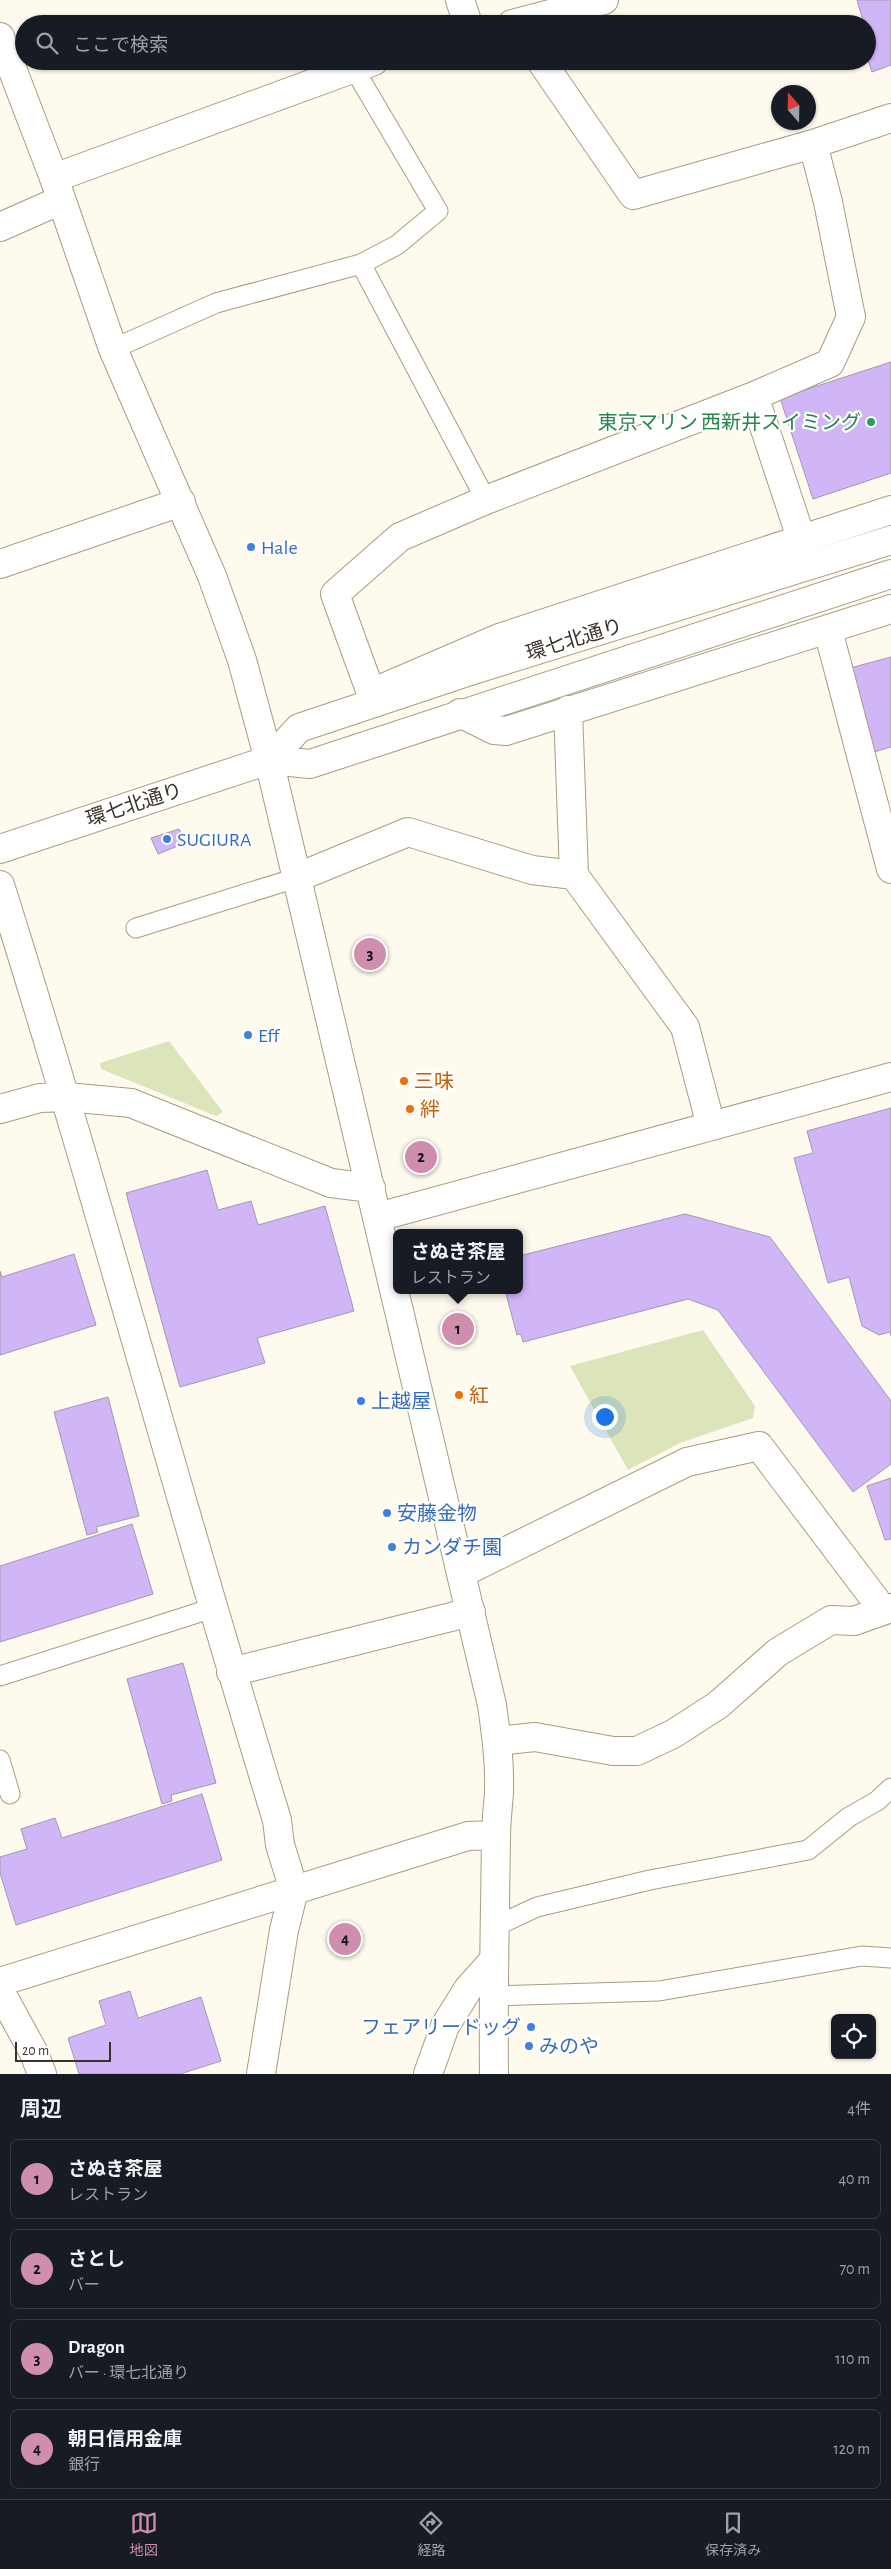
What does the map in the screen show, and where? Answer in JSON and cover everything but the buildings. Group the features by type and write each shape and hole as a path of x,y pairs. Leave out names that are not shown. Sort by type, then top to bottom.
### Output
{"street":[{"path":"460,0 465,15"},
{"path":"545,15 604,0"},
{"path":"0,37 6,70 58,189 113,350 212,576 242,660 269,760 393,1281"},
{"path":"0,227 58,189 349,70"},
{"path":"547,70 633,195 813,144 891,118"},
{"path":"813,144 851,317 830,363 754,396 486,500 400,537 335,594 364,701 500,638 891,510"},
{"path":"754,396 801,538"},
{"path":"0,564 181,502"},
{"name":"環七北通り","path":"269,760 299,728 364,701 891,540"},
{"name":"環七北通り","path":"0,849 269,760 310,764 460,713 891,574"},
{"path":"460,713 494,730 506,731 891,609"},
{"path":"828,630 891,869"},
{"path":"568,710 574,875 685,1027 711,1126"},
{"path":"296,878 408,832 532,870 574,875"},
{"path":"0,885 67,1098 213,1608 277,1820 280,1845 294,1890 284,1930 262,2074"},
{"path":"378,1217 891,1078"},
{"path":"0,1109 40,1098 131,1103 331,1183 371,1188"},
{"path":"396,1294 471,1612 498,1741 499,1790 496,1835 496,1926 493,1961 494,2074"},
{"path":"462,1573 687,1462 760,1446 888,1613 854,1621 831,1620 778,1652 718,1705 672,1734 638,1751 613,1751 535,1737 498,1741"},
{"path":"232,1672 471,1612"},
{"path":"0,1982 468,1836 496,1835"},
{"path":"428,2074 445,2026 468,1989 493,1961"},
{"path":"0,1992 34,2053 42,2074"}],"lane":[{"path":"113,350 216,304 361,264 397,245 438,211 367,70"},
{"path":"361,264 486,500"},
{"path":"136,928 296,878"},
{"path":"0,1676 213,1608"},
{"path":"0,1760 10,1794"},
{"path":"496,1926 546,1904 650,1880 808,1850 849,1817 877,1801 891,1788"},
{"path":"493,1996 659,1991 862,1956 891,1958"}],"green space":[{"path":"169,1041 223,1112 216,1116 101,1069 100,1063"},
{"path":"703,1330 755,1406 753,1418 680,1443 628,1470 570,1366"}],"place":[{"name":"東京マリン 西新井スイミング","path":"871,422"},
{"name":"Hale","path":"251,547"},
{"name":"SUGIURA","path":"167,839"},
{"name":"Dragon","path":"370,954"},
{"name":"Eff","path":"248,1035"},
{"name":"三味","path":"404,1081"},
{"name":"絆","path":"410,1109"},
{"name":"さとし","path":"421,1157"},
{"name":"さぬき茶屋","path":"458,1329"},
{"name":"紅","path":"459,1395"},
{"name":"上越屋","path":"361,1401"},
{"name":"安藤金物","path":"387,1513"},
{"name":"カンダチ園","path":"392,1547"},
{"name":"朝日信用金庫","path":"345,1939"},
{"name":"フェアリードッグ","path":"531,2027"},
{"name":"みのや","path":"529,2046"}]}
